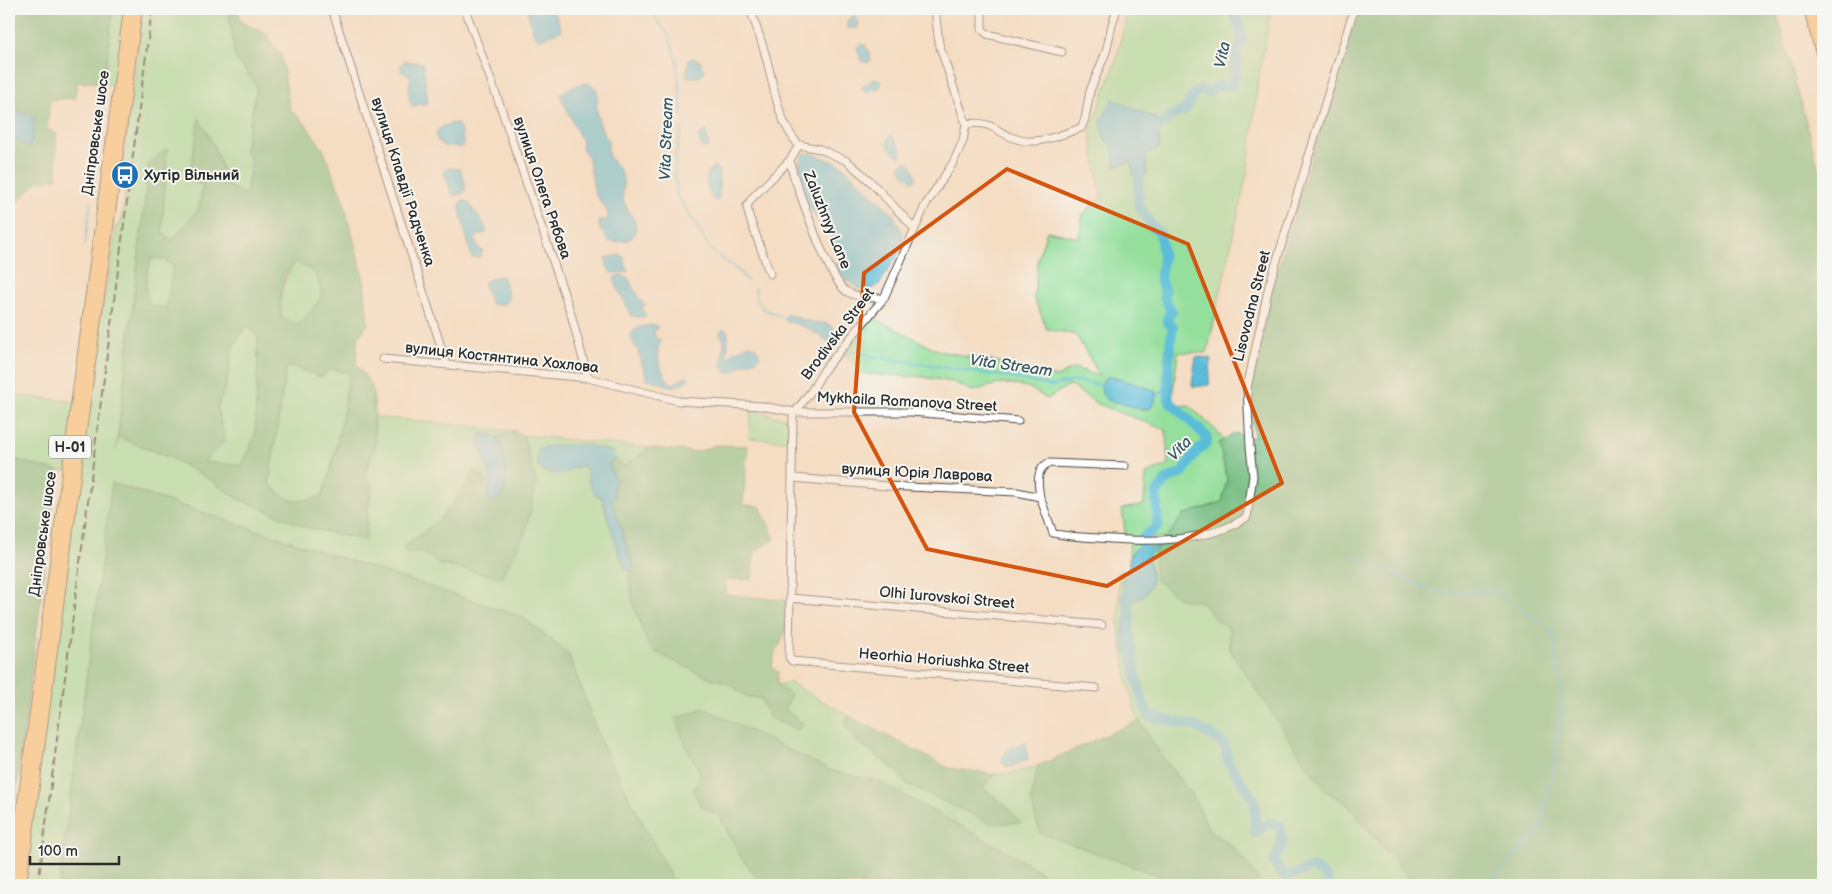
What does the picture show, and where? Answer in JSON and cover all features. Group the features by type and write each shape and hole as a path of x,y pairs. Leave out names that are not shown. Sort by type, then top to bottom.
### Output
{"main road":[{"name":"Дніпровське шосе","path":"12,885 105,177 129,9"},
{"name":"Дніпровське шосе","path":"22,885 137,9"},
{"path":"1809,9 1823,61"}],"street":[{"name":"вулиця Клавдії Радченка","path":"332,9 447,365"},
{"name":"вулиця Олега Рябова","path":"465,9 501,108 571,314 588,378"},
{"path":"750,9 767,59 777,101 789,134 799,145 820,149 847,161 870,181 915,229"},
{"path":"935,9 939,44 966,124 990,125 1004,135 1022,141 1037,140 1081,128 1085,119 1090,91 1106,52 1117,9"},
{"path":"982,9 982,29 987,34 1062,52"},
{"name":"Lisovodna Street","path":"1040,497 1053,533 1134,541 1167,540 1202,534 1237,524 1247,517 1253,476 1247,388 1269,286 1354,9"},
{"name":"Brodivska Street","path":"795,412 824,370 884,298 925,206 953,163 963,141 966,124"},
{"name":"Zaluzhnyy Lane","path":"799,145 790,160 816,233 838,282 846,291 859,296 884,298"},
{"path":"770,274 749,216 748,206 752,198 790,160"},
{"name":"вулиця Костянтина Хохлова","path":"383,359 588,378 680,400 761,406 795,412"},
{"path":"790,598 792,420 795,412"},
{"name":"Mykhaila Romanova Street","path":"795,412 911,412 1018,421"},
{"path":"1040,497 1038,475 1042,467 1049,463 1125,466"},
{"name":"вулиця Юрія Лаврова","path":"792,478 887,486 1017,492 1040,497"},
{"name":"Olhi Iurovskoi Street","path":"790,598 1102,625"},
{"name":"Heorhia Horiushka Street","path":"790,598 789,659 1096,688"}],"highlighted area":[{"path":"1007,169 1188,244 1282,483 1107,586 927,549 854,412 864,273"}],"green space":[{"path":"9,9 113,9 104,83 77,82 75,98 50,100 47,129 56,133 57,178 38,181 9,210 9,133 23,145 29,147 34,116 9,107"},
{"path":"113,9 129,9 118,88 104,83"},
{"path":"143,9 229,9 235,57 257,86 245,150 251,161 246,195 228,186 214,146 199,119 190,181 203,185 199,208 172,241 162,232 167,149 149,164 116,450 118,437 171,458 201,474 239,499 308,528 365,540 371,487 365,473 375,448 372,386 376,417 516,431 497,437 490,434 479,443 488,462 492,485 474,470 465,489 439,520 403,548 407,554 420,551 441,565 482,574 524,536 536,483 523,435 650,448 624,467 614,458 612,451 579,444 571,468 585,466 595,495 601,497 621,559 630,573 633,604 707,677 728,683 746,696 762,699 763,708 798,730 804,724 785,709 777,685 789,682 849,716 845,726 856,741 888,764 907,784 1004,804 983,788 994,774 1013,773 1038,766 1031,801 1173,885 1058,885 1029,864 880,782 832,771 704,709 675,719 701,775 702,807 719,815 740,856 761,885 675,885 602,745 568,653 522,617 112,483 59,885 21,885 92,351 108,281 116,226 121,223 128,172 122,170"},
{"path":"229,9 238,9 241,22 267,34 281,56 290,109 303,121 323,149 343,199 364,281 368,324 358,338 356,364 372,386 375,448 365,473 371,487 365,540 308,528 239,499 201,474 171,458 118,437 149,164 167,148 162,232 172,241 199,208 203,185 189,181 199,118 214,146 228,186 246,195 251,161 245,150 257,86 235,57","holes":["152,258 162,259 173,266 166,308 151,306 148,300 146,282","297,262 316,275 322,297 299,325 281,318 282,287 291,267","247,326 257,335 255,436 242,466 204,462 225,441 217,407 225,389 233,346","292,366 322,377 331,369 349,373 336,451 322,496 298,501 288,499 269,484 286,368"]},
{"path":"1128,9 1271,9 1258,82 1248,169 1207,353 1178,352 1172,400 1176,406 1189,405 1225,439 1219,443 1227,480 1222,502 1183,515 1166,538 1126,538 1122,509 1144,505 1146,474 1168,465 1166,430 1098,404 1069,385 1047,399 1028,387 1000,383 973,391 953,382 923,377 864,374 844,355 872,317 939,351 1008,364 1057,377 1074,368 1100,376 1076,335 1047,329 1034,298 1038,258 1047,231 1079,238 1083,214 1101,198 1090,130 1116,61"},
{"path":"1356,9 1776,9 1818,167 1823,174 1823,885 1415,885 1345,802 1326,791 1310,770 1230,650 1229,628 1214,618 1202,602 1180,599 1155,579 1155,552 1183,515 1222,502 1227,480 1219,443 1234,433 1254,438 1251,387 1273,285"},
{"path":"152,258 162,259 173,266 167,308 151,306 148,300 146,282"},
{"path":"297,262 316,276 320,284 322,297 300,325 281,318 280,291 292,266"},
{"path":"247,326 257,335 255,436 242,466 203,462 225,441 217,407 225,389 233,346"},
{"path":"9,346 16,383 13,412 9,410"},
{"path":"292,366 302,371 331,369 349,373 336,451 322,496 298,501 288,499 269,484 286,368"},
{"path":"15,395 76,402 67,471 57,471 9,458 9,410 13,411"},
{"path":"751,410 792,420 792,442 749,438"},
{"path":"516,431 523,435 536,481 524,536 501,577 441,565 420,551 407,554 403,548 439,520 465,489 474,470 492,485 490,491 504,490 505,464 497,437"},
{"path":"716,445 748,446 743,505 760,506 775,539 754,552 752,579 726,580 726,595 786,600 786,629 780,645 776,649 772,667 778,672 777,685 791,695 785,709 804,724 798,730 769,718 762,699 746,696 728,683 707,677 655,652 647,643 633,603 629,575 634,569 611,499 614,495 613,487 616,479 611,472 609,464 614,458 624,466 650,448 697,452"},
{"path":"9,458 57,471 9,850"},
{"path":"112,483 522,617 568,653 602,745 675,885 59,885"},
{"path":"1163,542 1180,599 1202,602 1214,618 1229,628 1230,650 1326,791 1345,802 1415,885 1262,885 1236,849 1210,831 1194,798 1163,758 1137,717 1127,679 1119,628 1119,572 1128,572 1130,543"},
{"path":"704,708 832,771 880,782 1029,864 1058,885 763,885 740,856 719,815 702,807 693,791 701,775 675,719"},
{"path":"849,716 949,768 994,774 983,788 1004,804 1021,823 990,823 907,784 896,770 856,741 845,726"},
{"path":"1139,720 1163,758 1194,798 1210,831 1236,849 1262,885 1173,885 1162,877 1040,833 1031,801 1038,766"}],"water":[{"path":"527,9 553,9 562,30 539,40 534,35"},
{"path":"856,16 859,25 857,28 847,29 847,21"},
{"path":"861,44 865,45 870,53 871,61 866,63 861,61 857,47"},
{"path":"693,58 701,61 705,72 699,77 687,77 688,60"},
{"path":"404,61 423,63 428,103 412,106 409,94 411,76 402,72 400,67"},
{"path":"873,79 879,79 882,83 879,88 865,93 862,87"},
{"path":"586,83 595,87 597,91 598,119 609,141 608,153 622,175 623,198 636,225 634,236 625,241 608,241 604,233 600,231 599,222 602,219 606,221 608,218 607,210 595,194 588,156 583,151 581,139 560,95 574,86"},
{"path":"1113,99 1157,119 1160,147 1146,156 1147,175 1133,176 1131,162 1115,166 1112,144 1105,140 1101,121"},
{"path":"9,107 35,116 32,140 29,147 23,145 9,133"},
{"path":"457,123 464,145 460,148 449,145 445,147 437,140 436,133 445,125"},
{"path":"706,131 709,147 702,148 698,135"},
{"path":"892,135 903,153 900,157 888,146 889,136"},
{"path":"804,153 813,154 840,164 892,213 903,233 903,246 879,285 870,289 860,289 842,277 836,268 838,258 834,241 826,227 813,213 802,191 799,168"},
{"path":"906,161 912,166 916,176 915,181 911,181 903,173 900,165"},
{"path":"714,166 719,172 719,198 714,201 709,193 707,178"},
{"path":"447,168 460,169 465,183 465,190 462,194 453,196 444,173"},
{"path":"462,200 468,202 486,228 487,232 474,240 479,249 483,251 480,257 472,258 459,207"},
{"path":"620,255 624,257 628,269 627,272 611,273 607,266 606,258"},
{"path":"502,276 509,301 500,305 491,304 483,283 492,278"},
{"path":"616,276 626,276 633,290 637,292 638,297 645,305 641,308 645,313 645,316 642,318 631,316 614,280"},
{"path":"787,314 807,321 830,325 842,337 838,343 829,342 805,327 786,321 784,318"},
{"path":"655,325 658,328 654,331 656,338 661,340 658,351 660,364 668,380 672,384 688,376 689,379 678,386 647,379 638,351 633,343 631,334 633,331 645,326"},
{"path":"724,329 728,332 726,354 728,357 732,353 750,345 757,349 760,357 735,371 726,373 722,364 724,340 720,335 720,332"},
{"path":"1196,357 1211,358 1209,385 1193,387"},
{"path":"1109,376 1146,387 1156,392 1155,402 1150,409 1142,409 1107,400 1101,388 1104,379"},
{"path":"483,434 497,437 506,467 505,482 500,498 491,501 487,498 491,482 490,475 480,442 480,436"},
{"path":"579,444 612,451 614,458 609,464 611,472 616,479 613,487 614,496 611,499 634,569 630,573 621,559 601,497 591,488 585,466 571,468 568,472 560,474 540,469 537,462 538,451 544,447"},
{"path":"1163,542 1149,555 1152,583 1144,596 1130,601 1128,644 1137,649 1136,655 1131,662 1125,651 1123,637 1127,611 1121,599 1124,592 1122,579 1129,571 1131,554 1137,548 1152,547"},
{"path":"1026,743 1028,759 1011,767 1005,766 1002,760 1005,753 1014,746"}],"waterway":[{"name":"Vita Stream","path":"649,9 668,34 677,62 682,116"},
{"name":"Vita","path":"1150,137 1165,120 1185,110 1194,93 1201,90 1209,92 1216,87 1232,85 1238,50 1242,39 1239,25 1231,9"},
{"name":"Vita Stream","path":"682,128 676,154 677,195 711,250 735,268 748,281"},
{"name":"Vita","path":"1136,559 1142,552 1142,538 1158,526 1156,494 1166,480 1183,472 1194,455 1207,442 1206,436 1169,401 1168,364 1173,326 1167,322 1168,316 1172,312 1164,297 1165,291 1160,280 1163,258 1160,232 1152,226 1138,205 1140,162"},
{"path":"85,243 91,201"},
{"name":"Vita Stream","path":"755,288 757,299 763,309 785,318"},
{"name":"Vita Stream","path":"848,350 877,357 1008,377 1051,386 1076,381 1102,385"},
{"name":"Vita Stream","path":"1153,396 1156,397 1167,387"},
{"path":"1352,556 1436,592 1496,591 1552,630 1562,693 1555,756 1541,829 1486,885"},
{"name":"Vita","path":"1128,594 1130,637 1134,666 1139,689 1149,716 1198,727 1224,744 1229,764 1255,801 1255,833 1269,823 1280,826 1282,847 1273,862 1286,877 1313,867 1328,879 1328,885"}],"railway":[{"path":"38,885 152,9"}],"place":[{"name":"Хутір Вільний","path":"125,175"}]}
